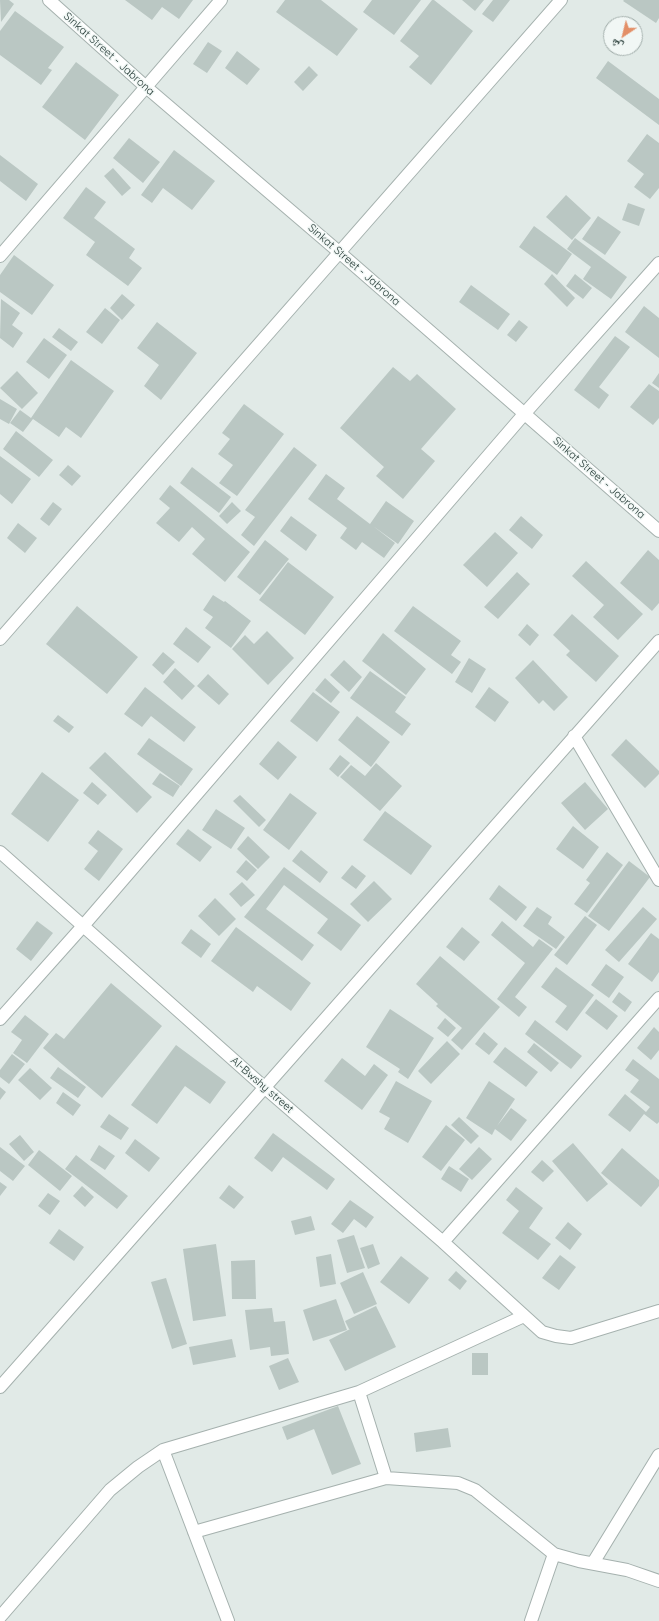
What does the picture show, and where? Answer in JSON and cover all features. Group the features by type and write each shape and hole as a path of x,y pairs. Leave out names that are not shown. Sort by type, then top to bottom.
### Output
{"street":[{"name":"Sinkat Street - Jabrona","path":"50,0 146,87 339,252 659,531"},
{"path":"0,256 221,0"},
{"path":"0,639 561,0"},
{"path":"0,1019 83,926 525,413 659,263"},
{"path":"0,1387 659,641"},
{"path":"574,736 659,880"},
{"name":"Al-Bwshy street","path":"0,852 264,1088 443,1242 542,1332 571,1338 659,1311"},
{"path":"443,1242 659,998"},
{"path":"0,1617 110,1490 138,1467 163,1450 359,1392 524,1316"},
{"path":"359,1392 386,1478"},
{"path":"163,1450 228,1621"},
{"path":"593,1563 659,1455"},
{"path":"194,1532 386,1478 458,1482 475,1490 554,1554 627,1570 659,1581"},
{"path":"531,1621 554,1554"}],"building":[{"path":"0,0 9,0 14,4 1,22"},
{"path":"125,0 193,0 179,19 162,7 152,20"},
{"path":"285,0 321,0 358,29 337,56 276,12"},
{"path":"372,0 421,0 394,35 363,12"},
{"path":"432,0 434,0 473,31 431,85 409,67 419,56 400,41"},
{"path":"462,0 484,0 475,11"},
{"path":"493,0 510,0 493,22 482,14"},
{"path":"659,0 659,18 656,23 623,1"},
{"path":"15,11 64,47 48,68 52,70 41,85 0,55 0,31"},
{"path":"208,42 222,51 207,73 193,64"},
{"path":"237,51 260,69 247,85 225,68"},
{"path":"608,61 659,99 659,125 596,78"},
{"path":"76,62 119,95 85,140 42,107"},
{"path":"309,66 318,75 303,91 294,82"},
{"path":"647,134 659,143 659,188 650,199 634,187 644,174 627,161"},
{"path":"129,138 160,162 143,183 113,158"},
{"path":"174,150 215,181 192,210 163,188 152,203 141,195"},
{"path":"0,155 38,184 26,201 0,181"},
{"path":"113,168 131,188 122,196 104,176"},
{"path":"86,187 106,202 94,218 135,249 129,258 142,268 128,286 86,255 95,242 63,218"},
{"path":"566,195 591,218 572,240 546,217"},
{"path":"628,203 645,209 639,226 622,220"},
{"path":"598,216 621,232 605,255 582,239"},
{"path":"534,226 572,254 557,275 519,247"},
{"path":"575,238 627,277 611,299 583,279 591,267 567,249"},
{"path":"14,255 54,285 32,315 0,292 0,275"},
{"path":"552,274 575,298 567,307 544,284"},
{"path":"575,274 592,288 583,299 566,286"},
{"path":"471,285 510,314 498,330 459,302"},
{"path":"122,294 135,305 122,320 110,308"},
{"path":"1,299 20,313 12,325 23,333 13,348 0,338"},
{"path":"644,306 659,318 659,358 625,332"},
{"path":"105,308 120,320 102,344 86,332"},
{"path":"519,320 528,327 516,342 507,335"},
{"path":"157,322 197,353 161,400 144,386 159,365 137,348"},
{"path":"59,328 78,342 71,351 52,337"},
{"path":"615,336 630,347 599,387 609,395 599,409 574,390"},
{"path":"44,338 67,355 49,379 26,362"},
{"path":"71,360 114,391 81,438 66,427 59,437 33,419 23,432 10,423 20,410 31,418"},
{"path":"393,367 410,381 417,374 456,409 421,449 435,461 403,499 376,476 384,467 340,428"},
{"path":"17,371 38,393 22,409 0,388"},
{"path":"659,373 659,388 652,383"},
{"path":"649,384 659,391 659,418 653,425 630,407"},
{"path":"0,399 17,409 9,424 0,419"},
{"path":"244,404 284,434 237,496 219,483 233,465 218,454 230,439 222,433"},
{"path":"16,431 53,460 39,477 3,449"},
{"path":"294,447 317,465 254,546 241,535 255,517 245,510"},
{"path":"0,456 31,479 12,504 0,494"},
{"path":"68,465 81,476 72,486 59,475"},
{"path":"192,467 231,497 219,513 180,483"},
{"path":"326,474 345,488 337,499 370,524 386,501 414,521 398,544 373,526 395,543 384,558 362,542 356,550 340,538 347,528 308,499"},
{"path":"170,485 250,552 225,582 192,554 205,539 192,527 179,542 156,523 170,508 159,499"},
{"path":"53,502 62,509 49,526 40,519"},
{"path":"232,502 241,511 227,524 219,516"},
{"path":"291,516 317,535 306,551 280,531"},
{"path":"521,516 543,535 532,549 509,530"},
{"path":"18,523 37,538 25,553 7,538"},
{"path":"495,532 518,553 487,587 463,565"},
{"path":"265,540 289,559 260,595 237,577"},
{"path":"648,550 659,560 659,603 652,611 620,583"},
{"path":"586,561 643,614 618,640 593,617 604,605 572,576"},
{"path":"288,562 334,597 305,635 259,600"},
{"path":"517,572 530,584 498,619 484,607"},
{"path":"213,595 224,602 225,601 251,621 231,648 205,628 213,617 203,610"},
{"path":"77,606 138,657 107,694 46,644"},
{"path":"413,606 461,641 451,655 461,662 452,674 394,631"},
{"path":"572,614 619,656 596,682 566,655 570,651 553,635"},
{"path":"527,624 539,635 530,646 518,635"},
{"path":"186,627 211,647 198,663 173,644"},
{"path":"267,631 294,658 268,685 232,649 245,635 254,644"},
{"path":"383,633 426,669 406,695 362,661"},
{"path":"163,652 175,662 163,675 152,665"},
{"path":"469,658 486,669 472,693 455,682"},
{"path":"344,660 362,677 349,692 330,675"},
{"path":"533,660 568,697 554,711 543,700 539,704 515,678"},
{"path":"175,668 195,686 182,700 163,682"},
{"path":"370,671 406,697 395,712 411,724 402,736 350,698"},
{"path":"208,674 229,694 219,705 197,686"},
{"path":"325,678 340,692 331,703 315,690"},
{"path":"145,687 196,727 184,742 151,716 142,727 124,714"},
{"path":"489,687 509,702 495,722 475,707"},
{"path":"313,692 340,712 317,742 290,721"},
{"path":"58,715 74,727 69,733 53,721"},
{"path":"357,716 390,742 371,767 338,740"},
{"path":"149,738 193,769 181,786 137,754"},
{"path":"626,739 659,771 659,774 645,788 611,755"},
{"path":"278,741 297,757 278,780 259,764"},
{"path":"105,752 152,797 137,813 89,768"},
{"path":"340,755 350,763 338,777 329,769"},
{"path":"376,763 402,786 380,811 340,777 351,765 365,776"},
{"path":"42,772 79,800 48,842 11,814"},
{"path":"160,773 180,786 173,797 152,784"},
{"path":"92,782 107,795 98,805 83,793"},
{"path":"585,782 608,809 585,830 561,803"},
{"path":"290,793 317,813 289,850 263,830"},
{"path":"240,795 266,820 259,827 233,801"},
{"path":"216,809 245,828 231,849 202,830"},
{"path":"385,811 432,846 411,875 363,840"},
{"path":"573,826 599,847 583,869 556,849"},
{"path":"188,829 212,847 200,862 176,844"},
{"path":"98,830 123,849 99,881 84,869 98,851 88,843"},
{"path":"248,836 270,857 258,869 237,849"},
{"path":"301,850 328,872 320,883 292,861"},
{"path":"607,852 623,865 587,913 574,904 590,883 586,880"},
{"path":"246,860 257,870 247,881 236,872"},
{"path":"629,861 650,877 609,931 588,916"},
{"path":"352,865 366,876 356,889 341,878"},
{"path":"284,867 361,925 341,951 317,933 328,919 284,885 266,909 314,945 302,961 244,917"},
{"path":"374,881 392,899 368,922 350,904"},
{"path":"242,882 255,895 241,907 229,894"},
{"path":"499,885 527,907 516,921 489,899"},
{"path":"215,898 236,919 219,936 198,916"},
{"path":"537,907 552,917 548,924 565,937 556,949 523,926"},
{"path":"643,907 657,919 619,962 605,950"},
{"path":"585,916 597,925 567,965 554,955"},
{"path":"37,921 53,933 31,961 16,949"},
{"path":"502,921 533,947 539,939 553,949 515,997 527,1007 519,1017 497,999 525,963 491,935"},
{"path":"236,927 311,983 291,1011 257,986 253,992 211,961"},
{"path":"462,927 480,942 464,961 446,947"},
{"path":"191,929 211,944 201,958 181,943"},
{"path":"651,933 659,939 659,972 652,982 628,964"},
{"path":"440,956 500,1007 462,1050 451,1040 462,1028 436,1006 438,1004 416,984"},
{"path":"606,964 624,977 609,998 591,985"},
{"path":"556,967 594,995 567,1031 555,1022 567,1006 541,987"},
{"path":"111,983 162,1026 102,1098 43,1048 56,1033 64,1039"},
{"path":"619,992 632,1002 625,1012 612,1002"},
{"path":"596,999 618,1016 607,1030 585,1013"},
{"path":"390,1009 434,1038 408,1079 398,1072 400,1069 366,1047"},
{"path":"25,1015 49,1034 27,1063 13,1053 22,1040 11,1032"},
{"path":"445,1018 456,1028 448,1037 437,1028"},
{"path":"535,1020 582,1056 571,1069 525,1034"},
{"path":"654,1027 659,1032 659,1050 651,1060 637,1048"},
{"path":"484,1032 498,1044 489,1055 475,1044"},
{"path":"447,1041 460,1054 431,1084 418,1071"},
{"path":"534,1043 559,1063 551,1072 527,1052"},
{"path":"176,1045 226,1082 210,1104 185,1086 157,1124 131,1105"},
{"path":"505,1047 538,1072 526,1087 493,1062"},
{"path":"12,1054 25,1064 9,1084 0,1077 0,1070"},
{"path":"342,1058 365,1076 374,1064 388,1075 362,1110 324,1081"},
{"path":"633,1059 659,1079 659,1122 657,1124 644,1114 630,1132 608,1115 625,1094 646,1112 650,1107 630,1092 639,1080 625,1070"},
{"path":"58,1067 86,1087 78,1098 50,1078"},
{"path":"30,1068 52,1088 40,1100 18,1080"},
{"path":"396,1081 432,1101 408,1143 384,1129 390,1118 379,1112"},
{"path":"489,1081 515,1099 497,1126 511,1108 527,1120 511,1141 495,1129 492,1135 466,1118"},
{"path":"0,1087 6,1092 0,1100"},
{"path":"63,1092 81,1105 73,1116 56,1103"},
{"path":"109,1114 129,1128 121,1140 100,1127"},
{"path":"459,1117 479,1136 471,1144 451,1125"},
{"path":"446,1125 465,1140 441,1171 422,1157"},
{"path":"273,1133 335,1179 327,1190 283,1157 272,1172 254,1158"},
{"path":"20,1135 34,1152 24,1161 9,1144"},
{"path":"135,1139 160,1158 149,1172 125,1153"},
{"path":"573,1143 608,1184 587,1202 552,1161"},
{"path":"99,1145 115,1156 105,1170 90,1160"},
{"path":"0,1147 25,1166 13,1181 0,1171"},
{"path":"479,1147 492,1159 472,1180 459,1169"},
{"path":"622,1148 659,1180 659,1186 641,1207 601,1173"},
{"path":"39,1150 72,1176 60,1191 28,1165"},
{"path":"76,1155 128,1196 117,1209 65,1169"},
{"path":"542,1160 554,1171 543,1182 531,1172"},
{"path":"449,1166 469,1179 461,1192 441,1179"},
{"path":"0,1182 7,1187 0,1196"},
{"path":"229,1185 244,1197 234,1209 219,1198"},
{"path":"82,1186 94,1197 85,1207 73,1196"},
{"path":"516,1187 543,1208 529,1228 551,1244 538,1260 502,1233 519,1211 506,1200"},
{"path":"48,1193 60,1201 50,1215 38,1206"},
{"path":"350,1200 374,1217 366,1228 354,1219 343,1233 331,1224"},
{"path":"311,1216 315,1230 295,1235 291,1221"},
{"path":"568,1222 582,1234 570,1250 555,1238"},
{"path":"59,1229 84,1247 74,1261 49,1243"},
{"path":"354,1235 365,1268 347,1273 337,1240"},
{"path":"216,1244 226,1316 193,1321 183,1249"},
{"path":"373,1244 380,1264 368,1269 360,1248"},
{"path":"331,1254 336,1284 320,1287 316,1257"},
{"path":"560,1255 576,1267 559,1290 542,1278"},
{"path":"401,1256 429,1278 409,1304 380,1282"},
{"path":"255,1260 256,1299 232,1299 231,1261"},
{"path":"456,1271 467,1281 460,1290 448,1280"},
{"path":"363,1272 377,1304 354,1314 340,1283"},
{"path":"166,1278 187,1344 172,1349 151,1282"},
{"path":"336,1299 347,1330 313,1341 303,1310"},
{"path":"376,1306 396,1347 345,1371 329,1340 350,1329 345,1321"},
{"path":"272,1308 274,1322 285,1321 289,1354 271,1356 270,1347 250,1350 245,1310"},
{"path":"232,1339 236,1357 193,1365 189,1347"},
{"path":"472,1353 488,1353 488,1375 472,1375"},
{"path":"288,1358 299,1382 279,1390 269,1366"},
{"path":"338,1406 361,1464 332,1475 314,1429 287,1440 282,1427"},
{"path":"448,1428 451,1447 416,1452 414,1433"}]}
